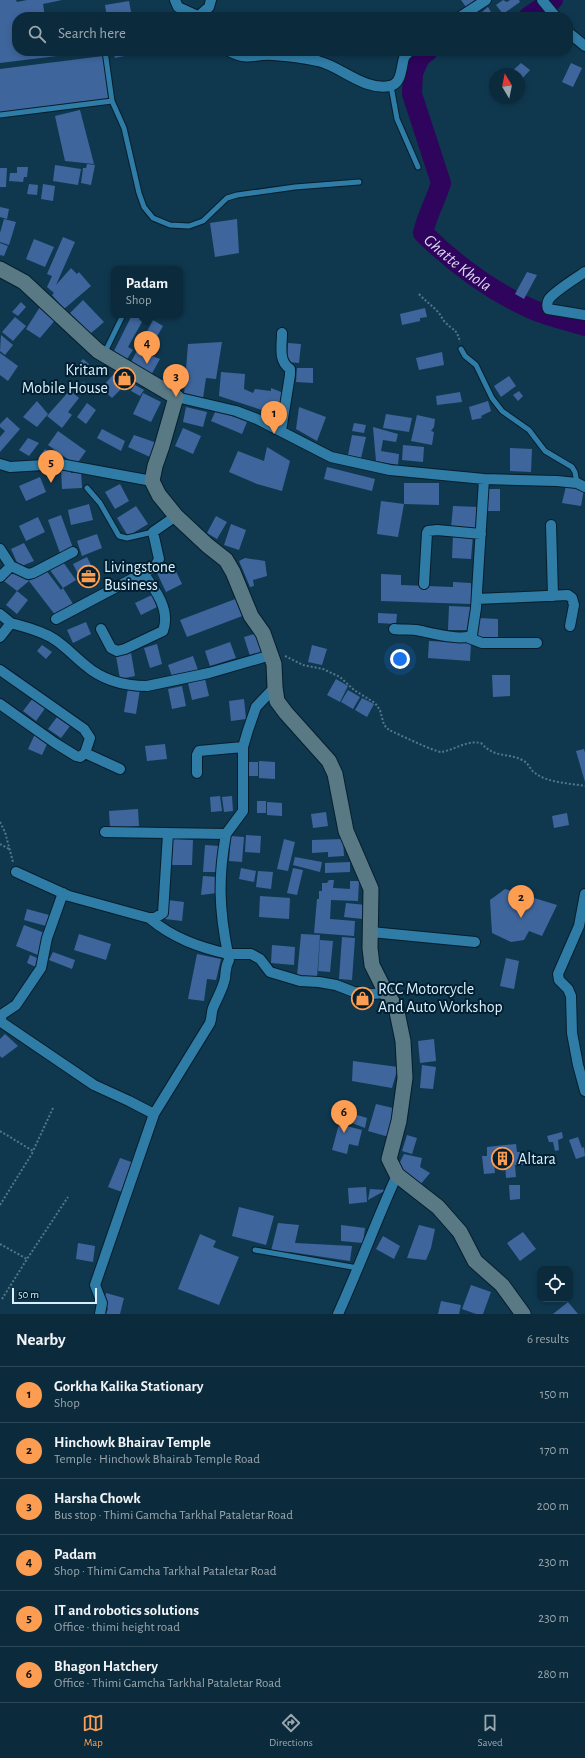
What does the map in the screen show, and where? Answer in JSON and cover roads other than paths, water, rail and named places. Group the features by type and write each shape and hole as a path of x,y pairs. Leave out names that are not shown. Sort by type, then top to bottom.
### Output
{"street":[{"path":"175,0 178,7 188,12"},
{"path":"204,12 210,7 211,0"},
{"path":"468,12 486,0"},
{"path":"543,1 552,12"},
{"path":"573,36 585,46"},
{"path":"241,56 246,58 258,56"},
{"path":"284,56 328,64 364,82 378,86 391,86 397,82 405,56"},
{"path":"0,269 24,282 98,351 176,397 236,411 281,431 331,457 390,470 484,479 581,485"},
{"path":"585,272 573,279 549,300 547,305 548,309 585,315"},
{"path":"281,431 290,375 290,369 282,363 282,333"},
{"path":"176,397 155,466 152,481 159,495 176,516 207,545 226,560 233,572 251,616 263,634 271,655 274,664 277,701 329,761 335,774 346,831 371,889 370,948 372,965 386,993 396,1007 403,1041 405,1078 399,1121 389,1159 396,1175 438,1207 460,1232 475,1261 502,1285 523,1314"},
{"path":"0,464 10,467 60,464 152,481"},
{"path":"469,638 472,635 475,626 484,479"},
{"path":"56,619 154,567 159,559 153,532 176,516"},
{"path":"551,525 553,596"},
{"path":"424,584 428,531 437,530 481,534"},
{"path":"0,549 12,566 28,574 33,573 73,552"},
{"path":"0,577 12,566"},
{"path":"101,629 112,648 117,651 125,649 163,631 165,625 161,603 157,592 143,573"},
{"path":"477,599 568,595 572,598 574,605 570,626"},
{"path":"0,614 11,623 56,639 86,666 101,676 115,682 140,686 148,686 209,673 271,655"},
{"path":"0,637 11,623"},
{"path":"394,629 414,630 469,638 482,643 537,643"},
{"path":"0,670 84,729 90,738 85,753 80,757 72,754 16,717 0,704"},
{"path":"100,1314 102,1303 95,1285 154,1114 210,1023 212,1010 219,996 225,978 225,967 229,960 220,907 221,860 226,834 243,811 243,747 256,706 275,687"},
{"path":"197,773 197,755 199,751 243,747"},
{"path":"85,753 120,769"},
{"path":"105,832 226,834"},
{"path":"16,872 63,894 149,918 155,918 162,913 168,834"},
{"path":"63,894 47,938 41,968 16,1004 1,1015 1,1022 94,1085 129,1100 154,1114"},
{"path":"585,894 579,926 558,974 559,980 568,989 571,996 572,1033 585,1091"},
{"path":"149,918 175,937 208,949 228,954 252,954 260,960 270,972 300,981 336,985 354,992 372,994 386,993"},
{"path":"371,932 475,942"},
{"path":"338,1314 359,1268 375,1224 396,1175"}],"lane":[{"path":"106,56 112,101 124,128 139,193 144,207 154,218 170,225 189,226 203,221 227,198 237,195 295,187 359,182"},
{"path":"391,86 396,119 418,167"},
{"path":"0,115 112,101"},
{"path":"103,354 121,318"},
{"path":"462,349 465,356 476,365 480,371 488,392 502,412 529,430 546,451 572,467 581,485"},
{"path":"87,488 100,503 119,536 127,538 153,532"},
{"path":"255,1250 359,1268"}],"waterway":[{"name":"Ghatte Khola","path":"535,12 553,0"},
{"name":"Ghatte Khola","path":"421,56 413,73 412,94 441,183 423,233 462,267 505,296 536,311 585,326"}],"place":[{"name":"Padam","path":"147,364"},
{"name":"Kritam Mobile House","path":"124,379"},
{"name":"Harsha Chowk","path":"176,397"},
{"name":"Gorkha Kalika Stationary","path":"274,434"},
{"name":"IT and robotics solutions","path":"51,483"},
{"name":"Livingstone Business","path":"88,576"},
{"name":"Hinchowk Bhairav Temple","path":"521,918"},
{"name":"RCC Motorcycle And Auto Workshop","path":"363,998"},
{"name":"Bhagon Hatchery","path":"344,1133"},
{"name":"Altara","path":"503,1159"}]}
